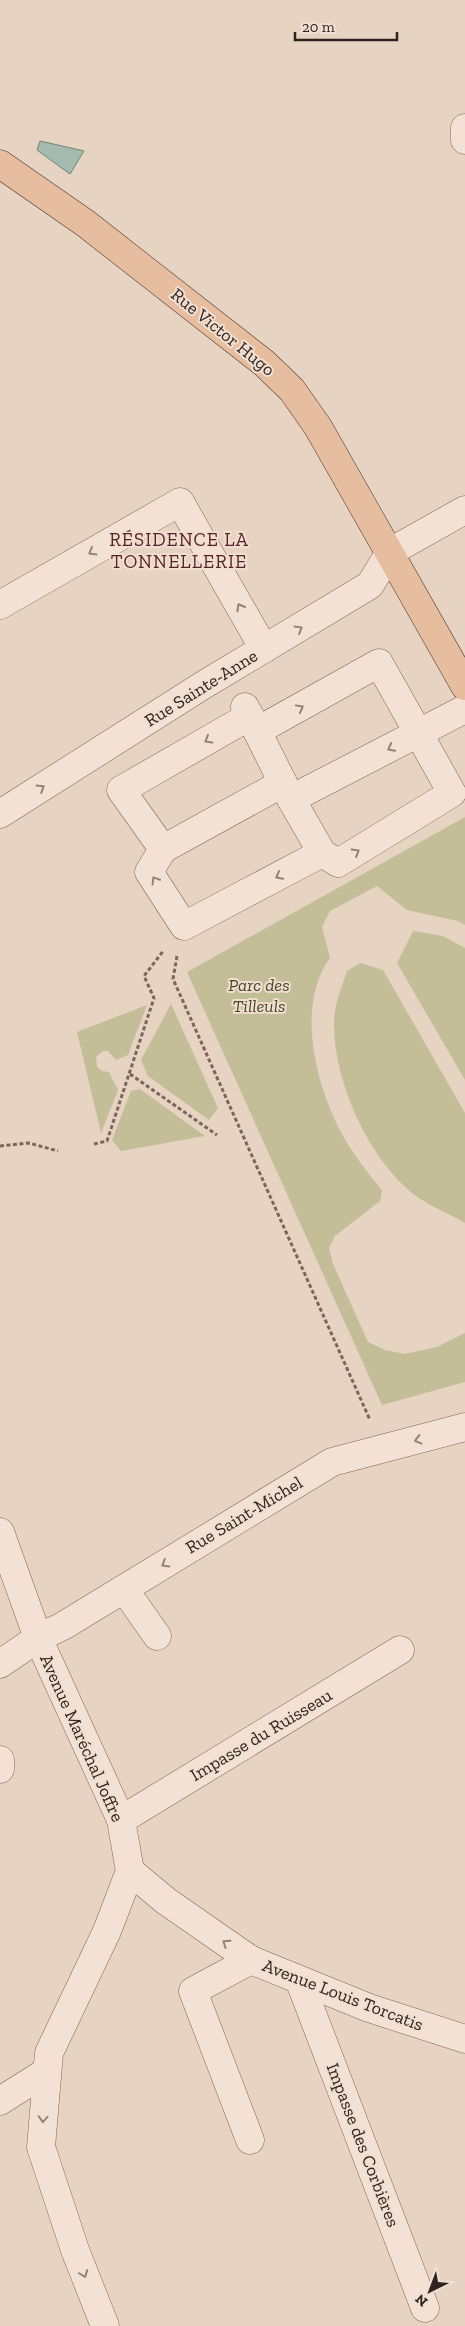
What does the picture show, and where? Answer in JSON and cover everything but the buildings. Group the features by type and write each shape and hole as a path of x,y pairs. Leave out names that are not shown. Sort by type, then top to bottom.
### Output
{"main road":[{"name":"Rue Victor Hugo","path":"0,164 85,223 264,363 292,390 318,427 465,686"}],"street":[{"path":"465,128 465,140"},
{"path":"0,605 180,502 264,649"},
{"path":"390,552 465,510"},
{"name":"Rue Sainte-Anne","path":"0,814 205,684 370,585 390,552"},
{"path":"163,849 121,790 251,718 379,663 452,793 338,863 322,853 287,791 251,718 238,665"},
{"path":"205,684 225,690 251,718"},
{"path":"322,853 184,926 149,872 163,849 287,791 420,733 465,709"},
{"name":"Rue Saint-Michel","path":"0,1664 38,1638 63,1626 332,1462 465,1427"},
{"name":"Avenue Maréchal Joffre","path":"0,1532 38,1638 121,1820 130,1871"},
{"path":"124,1589 157,1636"},
{"name":"Impasse du Ruisseau","path":"121,1820 400,1650"},
{"path":"0,1760 0,1769"},
{"path":"105,2326 75,2250 41,2147 47,2062 107,1931 130,1871"},
{"name":"Avenue Louis Torcatis","path":"130,1871 166,1901 251,1960 300,1982 369,2008 465,2039"},
{"path":"250,2140 194,1991 251,1960"},
{"name":"Impasse des Corbières","path":"300,1982 425,2308"},
{"path":"0,2101 47,2062"}],"path":[{"path":"94,1144 107,1141 154,998 144,976 184,926"},
{"path":"184,926 173,979 383,1449"},
{"path":"130,1074 217,1135"},
{"path":"0,1146 29,1143 58,1151"}],"green space":[{"name":"Parc des Tilleuls","path":"465,817 465,925 458,921 407,910 377,886 330,911 322,927 330,958 319,977 313,999 313,1046 318,1070 324,1093 342,1134 360,1163 382,1190 380,1201 335,1236 329,1248 333,1264 368,1342 385,1350 405,1354 437,1347 465,1333 465,1382 382,1405 187,972"},
{"path":"413,931 443,936 465,948 465,1080 397,963"},
{"name":"Parc des Tilleuls","path":"360,963 383,970 465,1113 465,1223 418,1197 396,1178 381,1160 357,1118 340,1072 334,1020 338,999 347,971"},
{"path":"171,1004 218,1108 209,1120 148,1076 141,1060"},
{"path":"147,1005 128,1055 116,1060 108,1051 103,1051 96,1057 97,1067 102,1071 109,1072 118,1090 101,1133 77,1032"},
{"path":"140,1089 205,1136 121,1151 112,1140 131,1091"}],"shaded area":[{"path":"40,141 84,151 70,174 37,150"}],"district":[{"name":"RÉSIDENCE LA TONNELLERIE","path":"179,550"}]}
